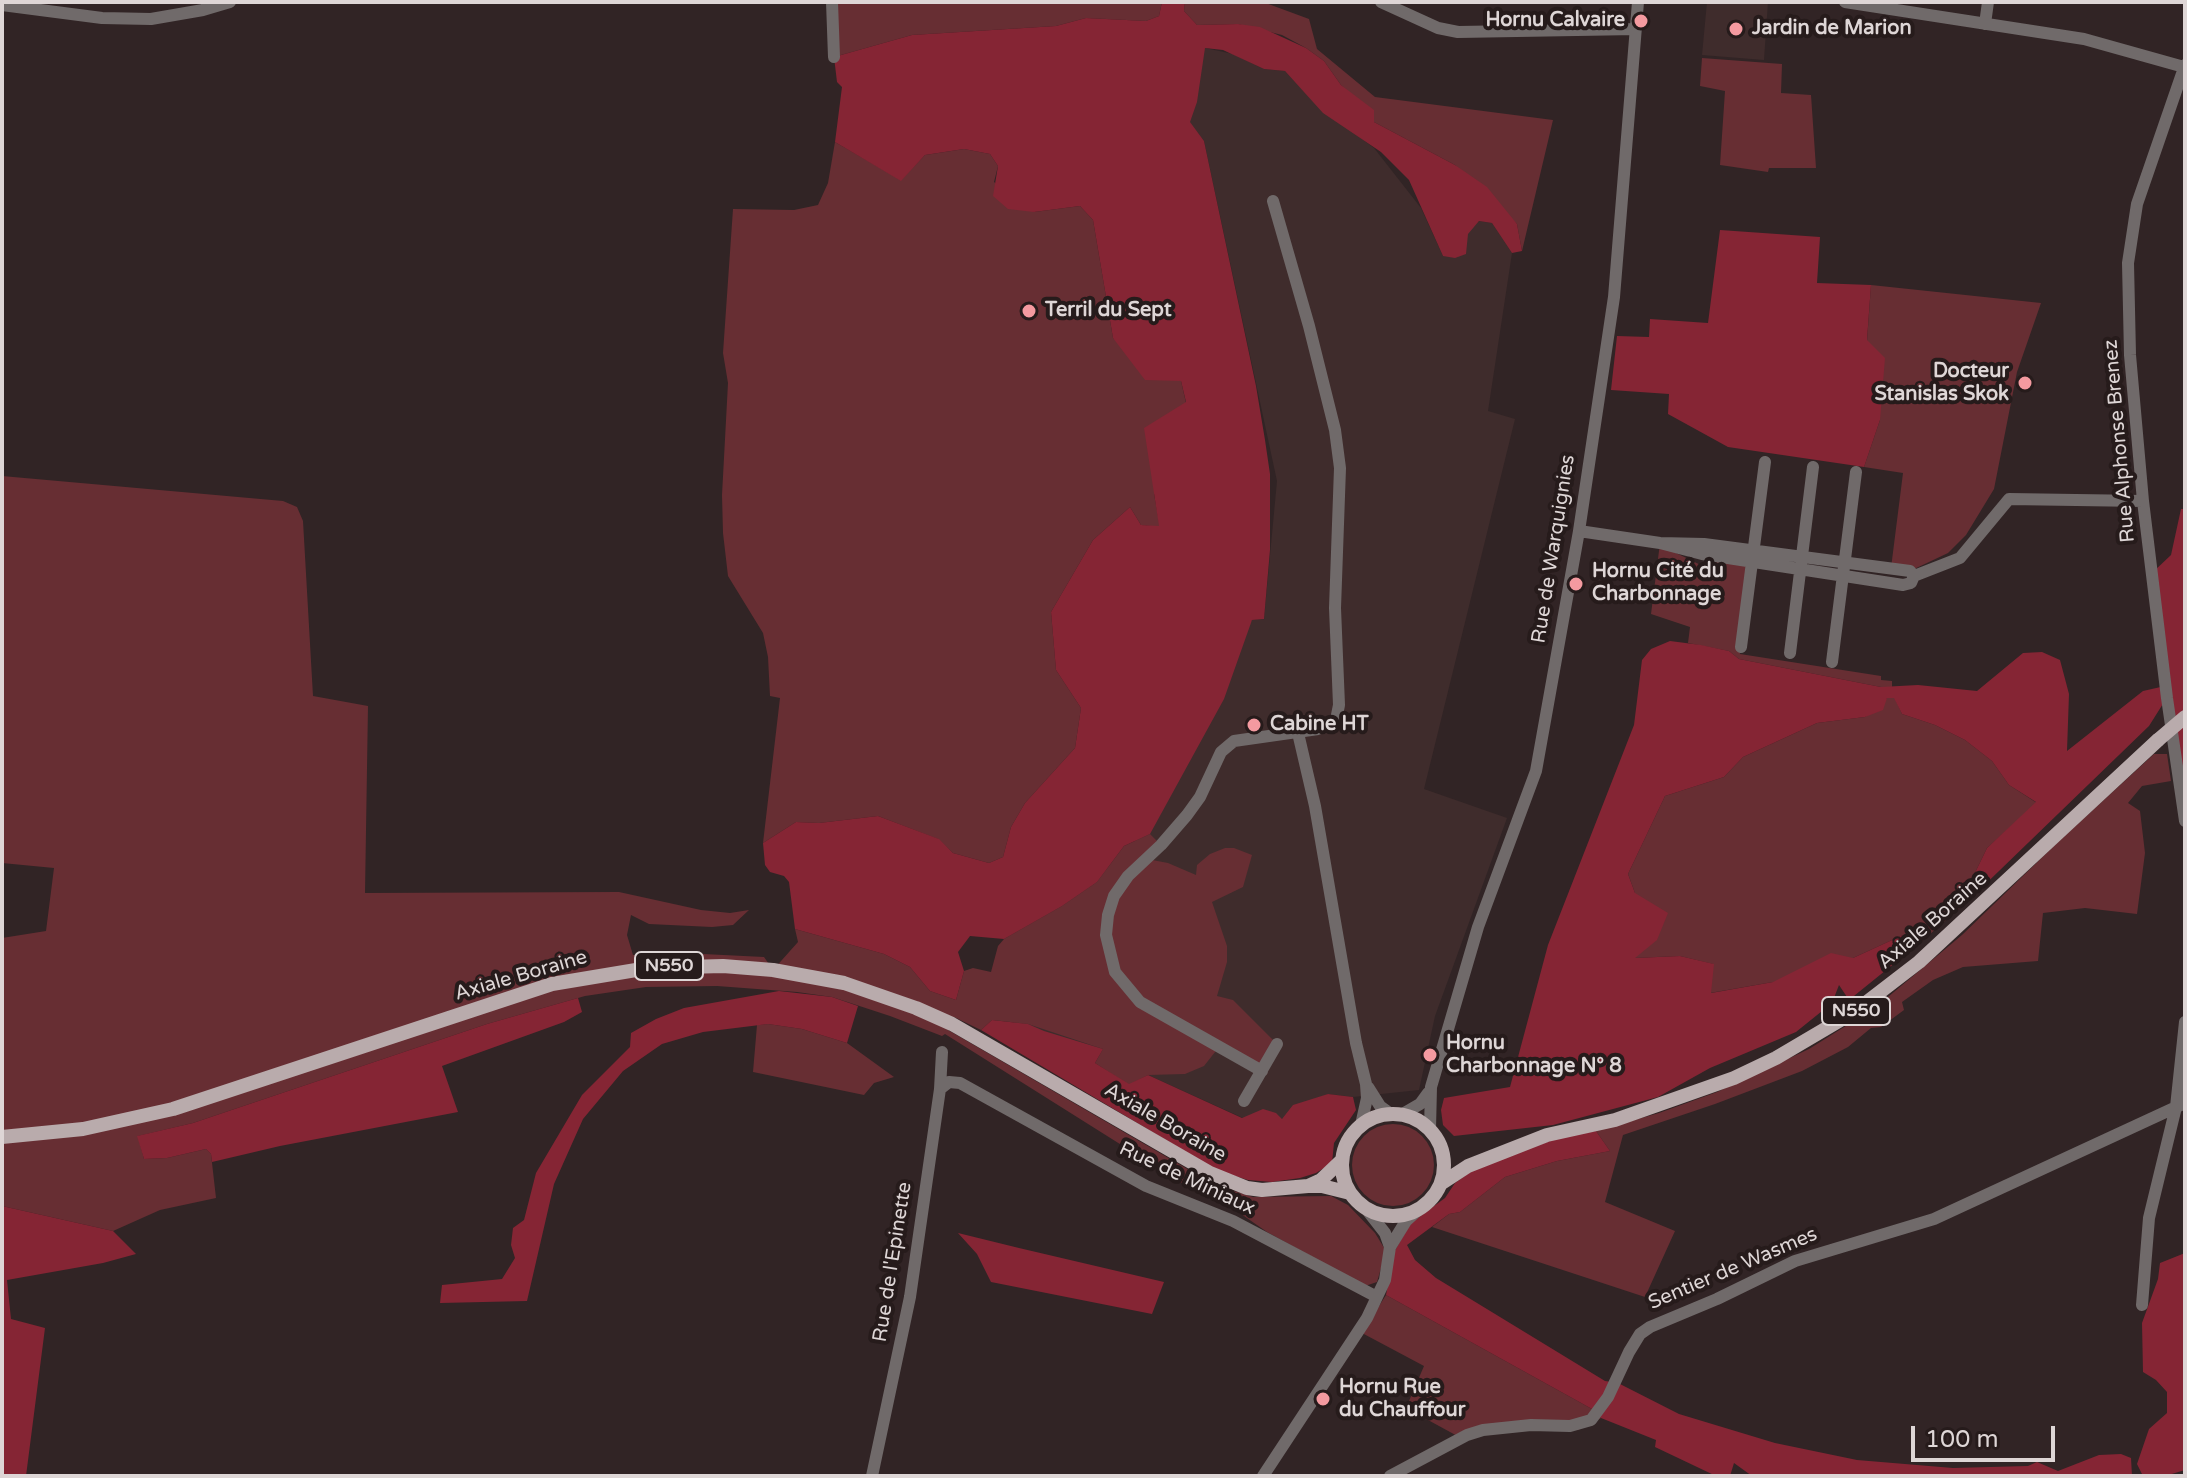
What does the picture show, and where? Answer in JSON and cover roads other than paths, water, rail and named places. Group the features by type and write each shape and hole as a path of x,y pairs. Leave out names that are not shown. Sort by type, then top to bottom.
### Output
{"main road":[{"name":"Axiale Boraine","path":"1442,1183 1454,1173 1482,1160 1547,1135 1640,1112 1734,1078 1776,1058 1854,1012 1930,952 2185,717"},
{"name":"Axiale Boraine","path":"2,1137 83,1129 173,1109 552,984 648,968 723,966 810,976 882,995 952,1024 1230,1182 1262,1190 1322,1186 1350,1193"},
{"path":"1396,1114 1417,1119 1430,1129 1445,1160 1442,1183 1436,1195 1417,1211 1401,1217 1383,1216 1367,1210 1350,1193 1343,1177 1342,1160 1348,1140 1361,1125 1375,1117 1396,1114"},
{"path":"1442,1149 1468,1160 1482,1160"},
{"path":"1308,1186 1332,1171 1342,1160"}],"street":[{"path":"2,5 102,18 151,19 230,2"},
{"path":"832,2 834,57"},
{"path":"1381,2 1438,28 1458,32 1636,29"},
{"name":"Rue de Warquignies","path":"1431,1087 1478,927 1536,771 1579,531 1614,297 1638,2"},
{"path":"1845,2 2084,39 2185,66"},
{"path":"1985,24 1988,2"},
{"name":"Rue Alphonse Brenez","path":"2185,66 2137,204 2129,243 2130,355 2143,501 2185,821"},
{"path":"1262,1071 1140,1002 1115,972 1106,935 1114,896 1128,876 1161,845 1200,797 1221,752 1234,741 1298,733 1329,725 1336,720 1339,705 1335,608 1340,468 1335,430 1313,341 1273,201"},
{"path":"1741,647 1765,462"},
{"path":"1790,653 1813,467"},
{"path":"1832,662 1856,472"},
{"path":"1844,568 1901,584 1911,583 1914,576 1960,558 2009,499 2143,501"},
{"path":"1579,531 1660,543 1704,544 1753,556 1844,568 1897,569 1910,571 1914,576"},
{"path":"1897,569 1892,576 1901,584"},
{"path":"1298,733 1315,806 1356,1043 1366,1084 1366,1106 1361,1125"},
{"path":"2142,1305 2149,1218 2181,1105 2185,1022"},
{"path":"1244,1101 1277,1044"},
{"name":"Rue de l'Epinette","path":"872,1476 907,1316 940,1089 942,1052"},
{"name":"Rue de Miniaux","path":"940,1089 949,1082 960,1083 1154,1190 1255,1232 1377,1297"},
{"path":"1366,1084 1380,1106 1396,1114 1420,1104 1431,1087"},
{"path":"1430,1129 1431,1087"},
{"name":"Sentier de Wasmes","path":"1390,1476 1467,1435 1483,1430 1570,1426 1591,1420 1608,1397 1640,1334 1650,1327 1807,1256 1909,1228 1954,1211 2181,1105"},
{"path":"1367,1210 1385,1233 1390,1247"},
{"path":"1263,1476 1367,1318 1385,1280 1390,1247 1397,1233 1417,1211"}],"place":[{"name":"Hornu Calvaire","path":"1641,21"},
{"name":"Jardin de Marion","path":"1736,29"},
{"name":"Terril du Sept","path":"1029,311"},
{"name":"Docteur Stanislas Skok","path":"2025,383"},
{"name":"Hornu Cité du Charbonnage","path":"1576,584"},
{"name":"Cabine HT","path":"1254,725"},
{"name":"Hornu Charbonnage N° 8","path":"1430,1055"},
{"name":"Hornu Rue du Chauffour","path":"1323,1399"}]}
